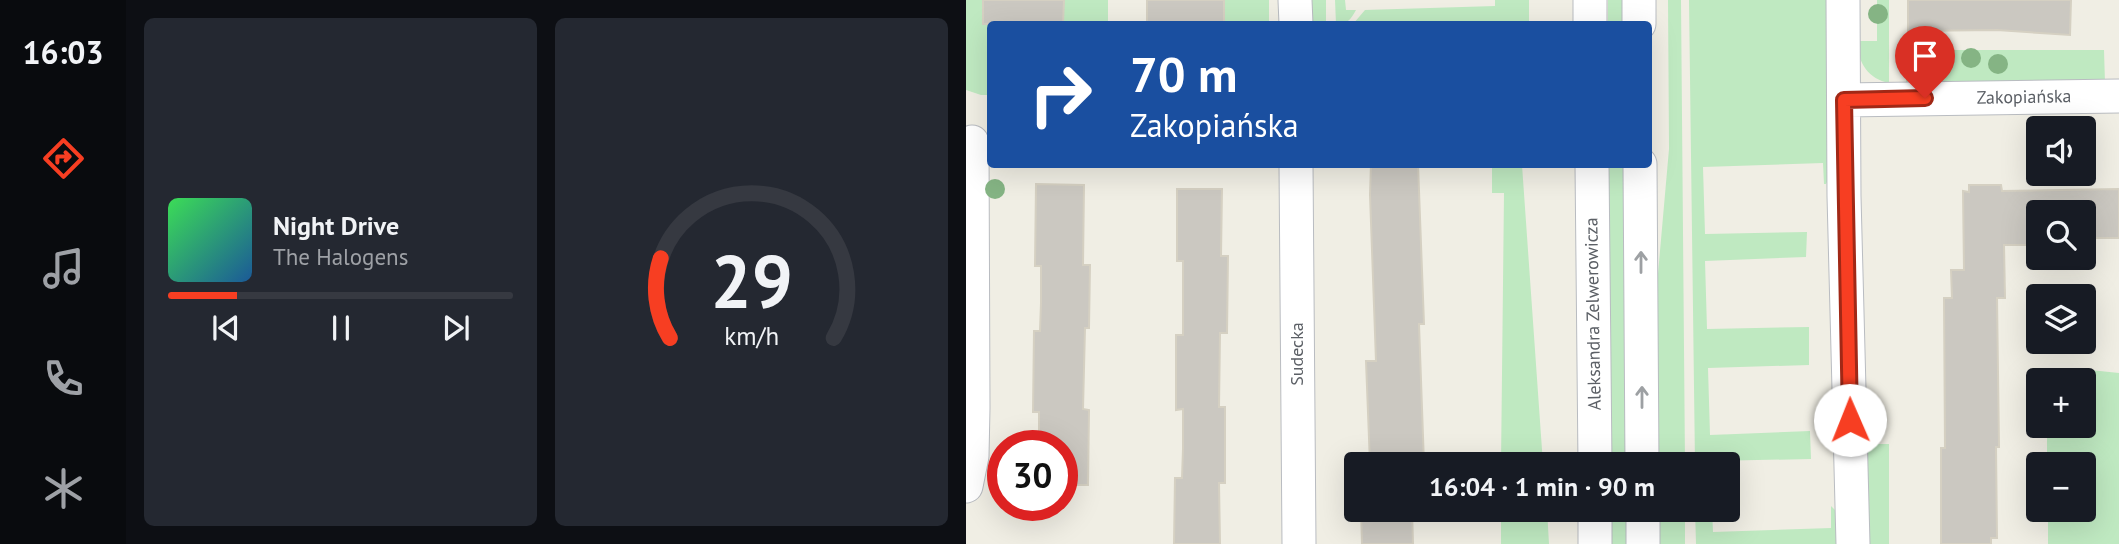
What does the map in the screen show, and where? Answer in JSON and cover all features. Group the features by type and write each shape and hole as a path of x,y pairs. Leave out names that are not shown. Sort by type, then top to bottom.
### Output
{"street":[{"path":"1295,0 1296,21"},
{"path":"1590,0 1590,21"},
{"path":"1639,0 1639,21"},
{"path":"1843,0 1853,544"},
{"name":"Zakopiańska","path":"1844,100 2119,96"},
{"path":"966,486 972,456 976,142"},
{"name":"Sudecka","path":"1296,168 1299,544"},
{"name":"Aleksandra Zelwerowicza","path":"1592,168 1594,452"},
{"path":"1640,168 1642,452"},
{"path":"1595,522 1595,544"},
{"path":"1643,522 1643,544"}],"green space":[{"path":"966,0 1108,0 1108,21 987,21 987,95 966,90"},
{"path":"1147,0 1269,0 1269,21 1147,21"},
{"path":"1309,0 1326,0 1326,21 1309,21"},
{"path":"1335,0 1345,0 1346,10 1356,10 1347,21 1336,21"},
{"path":"1495,0 1529,0 1529,21 1356,21 1365,10 1495,6"},
{"path":"1608,0 1622,0 1622,21 1608,21"},
{"path":"1668,0 1681,0 1685,452 1659,452 1657,285 1669,149"},
{"path":"1689,0 1829,0 1831,174 1826,184 1823,163 1703,167 1705,234 1807,232 1806,257 1705,261 1707,329 1809,327 1809,365 1708,368 1710,435 1810,431 1811,459 1740,460 1740,452 1695,452"},
{"path":"1877,0 1889,0 1889,83 1875,78 1865,68 1859,56 1858,41 1877,41"},
{"path":"1906,50 2104,50 2105,83 1906,84"},
{"path":"1492,168 1522,168 1542,452 1501,452 1504,193 1492,193"},
{"path":"1608,168 1624,168 1626,452 1610,452"},
{"path":"2096,371 2119,373 2119,544 2048,544 2048,522 2096,522 2096,452 2047,452 2047,438 2096,438"},
{"path":"1867,444 1889,444 1889,544 1867,544"},
{"path":"1831,506 1838,513 1839,544 1696,544 1695,522 1713,522 1713,532 1831,528"},
{"path":"1501,522 1548,522 1549,544 1501,544"},
{"path":"1611,522 1627,522 1627,544 1611,544"},
{"path":"1659,522 1685,522 1685,544 1660,544"}],"building":[{"path":"983,0 1064,0 1063,21 987,21 987,24 983,24"},
{"path":"1147,0 1224,0 1224,21 1147,21"},
{"path":"1908,0 2071,0 2070,35 1997,30 1908,31"},
{"path":"1371,168 1418,168 1424,324 1419,324 1424,452 1370,452 1366,361 1376,361"},
{"path":"1036,184 1084,185 1083,265 1090,265 1083,409 1089,410 1088,485 1078,485 1078,430 1039,430 1039,412 1033,412 1034,331 1040,331 1041,303 1041,266 1035,266"},
{"path":"1969,185 2001,185 2002,191 2119,189 2119,238 2096,238 2096,200 2026,200 2026,245 2004,245 2005,298 1997,298 1997,538 1991,538 1991,544 1941,544 1941,448 1945,448 1944,298 1952,298 1951,270 1964,270 1963,191 1969,192"},
{"path":"1177,189 1222,189 1221,256 1228,256 1227,333 1220,333 1219,407 1225,407 1225,483 1219,483 1220,544 1174,544 1175,478 1182,478 1183,449 1183,409 1176,410 1176,335 1183,335 1183,261 1177,261"},
{"path":"1361,522 1412,522 1413,544 1362,544"}],"route":[{"path":"1850,420 1844,100 1925,98"}]}
